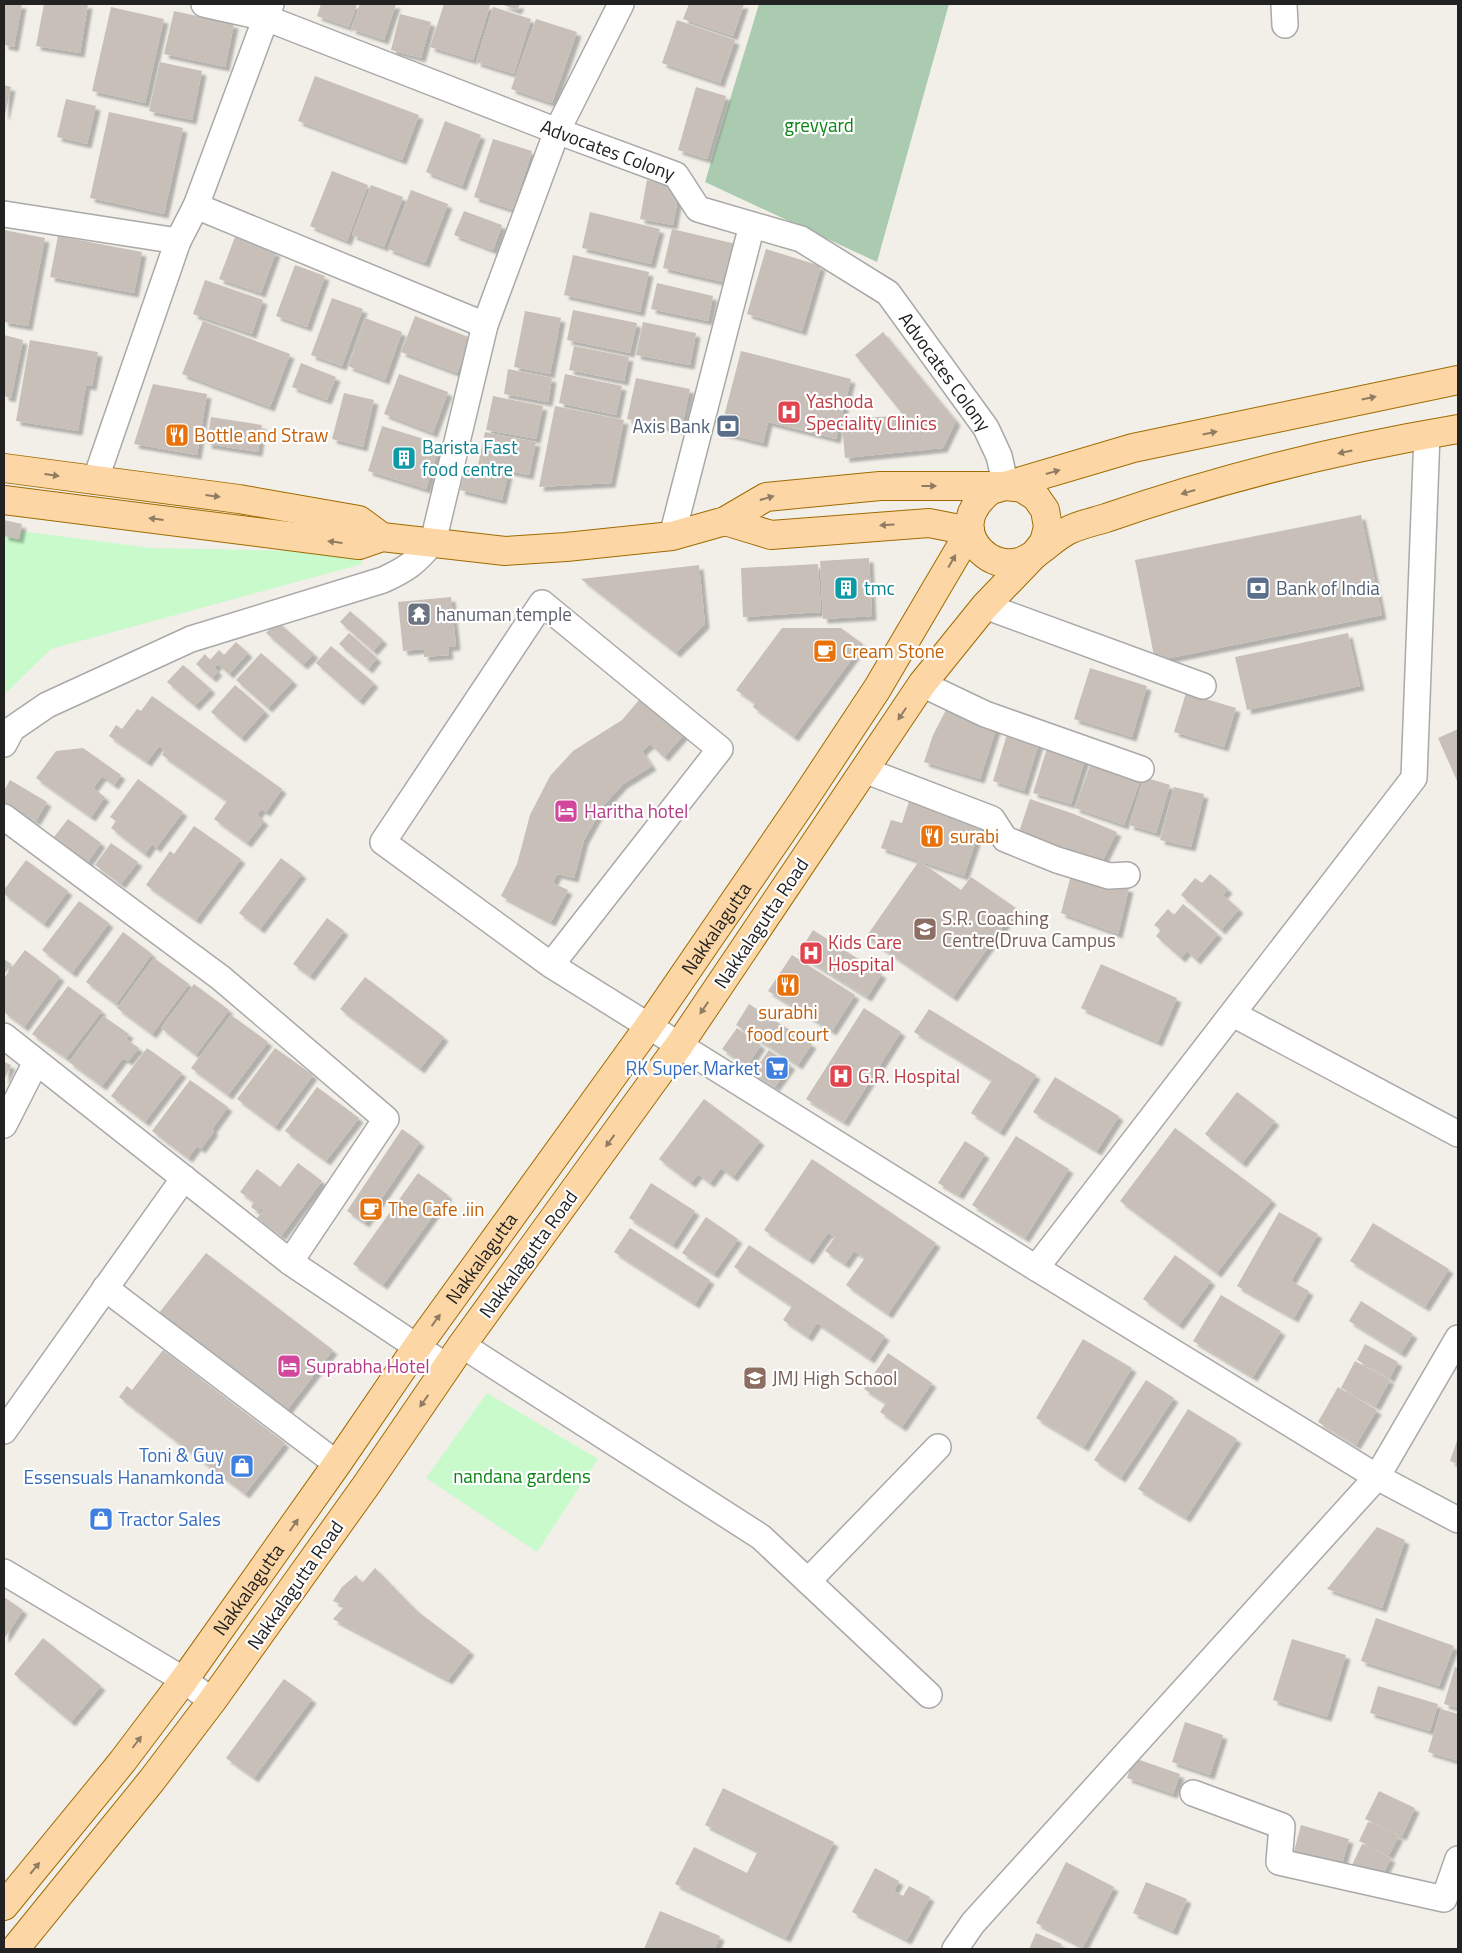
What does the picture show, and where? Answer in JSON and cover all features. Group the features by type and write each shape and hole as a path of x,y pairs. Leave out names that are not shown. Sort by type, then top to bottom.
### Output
{"main road":[{"path":"1458,380 1133,448 991,490 978,500 971,515 970,531 976,546 988,558 1003,563 1019,562 1034,555 1067,531 1180,494 1266,469 1458,429"},
{"path":"4,468 239,499 359,520 382,537"},
{"path":"4,500 359,545 382,537 505,551 672,536 725,521 766,497 880,486 1006,486 1022,488 1036,497 1045,510 1048,527 1044,542 1034,555"},
{"path":"725,521 771,535 929,523 970,531"},
{"name":"Nakkalagutta","path":"4,1906 122,1762 184,1680 337,1464 417,1347 650,1026 877,689 970,531"},
{"name":"Nakkalagutta Road","path":"15,1949 152,1780 212,1701 367,1484 455,1356 680,1044 922,684 986,606 1034,555"}],"street":[{"name":"Advocates Colony","path":"204,4 268,11 557,131 676,174 698,209 801,239 888,293 986,428 999,456 1006,486"},
{"path":"4,744 12,729 47,704 192,639 382,580 416,562 433,542 485,325 557,131 621,4"},
{"path":"95,481 178,241 196,206 268,11"},
{"path":"196,206 485,325"},
{"path":"4,214 178,241"},
{"path":"672,536 752,225"},
{"path":"1036,1268 1414,778 1427,434"},
{"path":"551,965 720,749 542,603 383,842 551,965 1036,1268 1377,1477 1458,1520"},
{"path":"986,606 1203,686"},
{"path":"922,684 985,714 1142,769"},
{"path":"864,770 992,819 1005,839 1057,860 1109,876 1127,875"},
{"path":"4,818 221,978 386,1119 290,1262"},
{"path":"1233,1014 1458,1134"},
{"path":"4,1036 290,1262 417,1347 455,1356 761,1537 929,1695"},
{"path":"4,1125 36,1062"},
{"path":"4,1431 184,1178"},
{"path":"105,1288 337,1464"},
{"path":"955,1949 973,1922 1377,1477 1458,1338"},
{"path":"808,1581 938,1446"},
{"path":"4,1572 184,1680 212,1701"},
{"path":"1193,1793 1282,1826 1279,1862 1444,1899 1458,1859"}],"green space":[{"name":"grevyard","path":"759,4 949,4 877,262 705,182"},
{"path":"4,529 151,548 362,552 362,564 51,649 4,695"},
{"name":"nandana gardens","path":"487,1393 598,1459 537,1552 426,1478"}],"building":[{"path":"4,4 22,4 14,47 4,45"},
{"path":"44,4 88,4 80,53 36,46"},
{"path":"321,4 357,4 349,27 317,16"},
{"path":"360,4 396,4 384,40 351,29"},
{"path":"444,4 490,5 473,60 430,47"},
{"path":"501,4 520,4 517,10"},
{"path":"689,4 744,4 733,36 683,19"},
{"path":"111,7 164,19 145,103 92,91"},
{"path":"493,7 531,19 514,74 476,62"},
{"path":"174,11 234,24 225,67 164,54"},
{"path":"400,14 431,22 421,58 391,50"},
{"path":"536,19 577,32 552,103 511,89"},
{"path":"677,20 735,40 720,83 662,63"},
{"path":"160,62 202,71 192,120 149,111"},
{"path":"315,76 419,115 402,160 298,121"},
{"path":"4,85 11,87 5,115 4,115"},
{"path":"696,87 726,96 707,159 678,150"},
{"path":"66,99 96,106 87,144 57,137"},
{"path":"109,112 183,128 164,214 90,198"},
{"path":"445,121 481,135 462,186 426,172"},
{"path":"493,139 532,151 513,210 474,197"},
{"path":"332,171 368,185 347,241 310,226"},
{"path":"647,180 680,187 673,225 640,219"},
{"path":"371,185 403,197 384,247 352,235"},
{"path":"411,190 448,204 425,263 388,249"},
{"path":"464,211 502,225 493,250 454,235"},
{"path":"590,212 660,229 651,264 582,248"},
{"path":"672,229 736,244 727,283 663,268"},
{"path":"4,230 45,238 28,326 4,322"},
{"path":"58,236 142,252 134,293 50,277"},
{"path":"235,237 276,252 261,293 219,279"},
{"path":"766,249 821,266 802,331 747,314"},
{"path":"573,255 649,272 640,312 564,295"},
{"path":"295,265 325,276 307,327 276,316"},
{"path":"205,280 263,300 252,334 193,314"},
{"path":"657,283 713,296 708,321 651,309"},
{"path":"332,298 363,309 342,366 311,355"},
{"path":"573,310 637,323 630,353 567,340"},
{"path":"525,311 561,318 550,374 514,367"},
{"path":"415,316 471,338 457,373 401,352"},
{"path":"365,318 402,332 385,380 348,366"},
{"path":"203,321 290,354 270,407 182,374"},
{"path":"643,322 696,333 690,365 636,355"},
{"path":"883,332 956,421 943,448 845,458 842,423 844,418 904,416 855,355"},
{"path":"4,335 23,340 11,398 4,396"},
{"path":"30,340 98,352 92,386 86,385 78,431 16,421"},
{"path":"574,346 629,357 624,381 569,370"},
{"path":"741,351 851,379 836,439 768,422 763,443 720,432"},
{"path":"301,363 336,377 327,400 292,387"},
{"path":"508,369 552,378 548,402 504,394"},
{"path":"399,374 448,392 433,433 384,414"},
{"path":"565,374 622,386 616,415 559,403"},
{"path":"636,378 690,389 681,430 627,419"},
{"path":"153,384 207,394 197,455 134,444"},
{"path":"344,393 374,400 363,447 332,439"},
{"path":"493,396 543,406 536,439 486,430"},
{"path":"555,406 624,420 611,483 539,487"},
{"path":"211,417 262,425 258,452 207,444"},
{"name":"Barista Fast food centre","path":"382,426 440,444 426,489 368,471"},
{"path":"485,432 536,442 529,475 478,465"},
{"path":"466,465 508,474 502,500 460,490"},
{"name":"Bank of India","path":"1361,515 1382,615 1155,661 1135,560"},
{"path":"4,520 22,524 19,539 4,536"},
{"name":"tmc","path":"869,558 872,616 823,619 820,561"},
{"path":"818,564 821,612 743,617 741,568"},
{"path":"699,565 705,624 676,653 581,579"},
{"path":"451,597 456,646 448,647 449,655 424,657 424,649 403,651 398,602"},
{"path":"350,611 383,640 373,651 340,622"},
{"path":"277,621 314,654 303,665 266,633"},
{"path":"782,628 841,628 863,644 794,737 753,707 755,703 736,690"},
{"path":"349,633 377,658 368,669 339,644"},
{"path":"1348,633 1360,686 1247,710 1235,657"},
{"path":"236,642 248,653 229,674 218,664 214,668 218,671 212,678 196,664 205,654 210,660 219,650 224,655"},
{"path":"331,646 374,683 359,701 316,663"},
{"path":"261,653 293,681 268,708 236,680"},
{"path":"183,665 211,689 195,706 167,682"},
{"path":"1090,668 1147,686 1132,737 1074,719"},
{"path":"235,685 265,711 241,738 211,712"},
{"path":"1186,693 1236,708 1224,747 1174,732"},
{"name":"Haritha hotel","path":"644,694 687,731 664,757 650,744 642,751 652,766 623,784 603,806 584,840 574,878 557,874 553,883 568,890 551,922 501,896 517,864 530,815 550,776 573,751 622,720"},
{"path":"152,696 282,789 266,812 261,809 257,815 264,821 247,843 214,819 227,801 162,755 165,750 159,746 147,762 109,736 116,725 122,729 137,709 141,711"},
{"path":"946,710 997,726 980,779 924,762 933,735"},
{"path":"1458,729 1458,783 1438,738"},
{"path":"1008,731 1040,740 1024,791 993,781"},
{"path":"1048,745 1086,756 1071,804 1033,793"},
{"path":"83,748 121,775 114,785 102,776 93,788 105,797 91,817 36,778 56,751"},
{"path":"1092,760 1141,778 1124,825 1075,808"},
{"path":"1144,777 1170,785 1156,833 1129,825"},
{"path":"138,779 183,812 156,848 152,844 145,854 111,828 116,821 110,817"},
{"path":"10,780 47,802 36,821 4,803 4,791"},
{"path":"1174,787 1204,794 1191,847 1160,840"},
{"name":"surabi","path":"911,795 983,820 964,876 881,848 891,820 902,823"},
{"path":"1030,799 1074,814 1117,832 1100,866 1019,832"},
{"path":"68,819 101,843 88,862 54,837"},
{"path":"194,826 241,859 196,920 146,885 170,851 174,854"},
{"path":"111,843 138,862 121,884 95,865"},
{"path":"281,858 302,874 260,929 239,913"},
{"path":"26,860 68,891 44,924 4,894 4,890"},
{"path":"919,861 961,890 971,877 1016,908 953,997 866,937"},
{"path":"1210,874 1228,889 1223,895 1239,909 1221,930 1181,895 1195,878 1202,883"},
{"path":"1071,875 1129,888 1118,934 1061,913"},
{"path":"79,901 109,923 72,973 42,950"},
{"path":"1183,904 1218,934 1196,960 1187,951 1181,958 1156,936 1161,930 1154,925 1168,909 1174,915"},
{"path":"327,918 344,931 310,976 293,964"},
{"path":"813,930 882,974 867,997 798,954"},
{"path":"123,932 152,954 116,1004 86,982"},
{"path":"25,950 60,977 24,1027 4,1012 4,978"},
{"path":"792,955 855,995 832,1031 768,991"},
{"path":"154,958 189,984 152,1034 117,1008"},
{"path":"4,959 11,964 4,975"},
{"path":"1101,964 1177,998 1158,1042 1081,1008"},
{"path":"365,977 444,1037 420,1069 340,1009"},
{"path":"194,984 229,1010 196,1055 161,1028"},
{"path":"68,986 102,1011 66,1058 32,1034"},
{"path":"749,1004 812,1044 798,1065 736,1025"},
{"path":"864,1008 901,1032 844,1122 806,1099"},
{"path":"929,1009 1036,1075 1000,1132 971,1113 992,1080 914,1032"},
{"path":"231,1015 268,1042 228,1095 191,1068"},
{"path":"103,1016 129,1034 126,1039 139,1048 128,1061 123,1058 102,1086 69,1062"},
{"path":"737,1028 761,1045 747,1066 722,1049"},
{"path":"147,1048 182,1073 145,1122 111,1096"},
{"path":"275,1048 313,1075 275,1127 237,1099"},
{"path":"769,1050 791,1065 775,1087 753,1073"},
{"path":"4,1062 11,1065 4,1080"},
{"path":"1055,1077 1119,1116 1097,1151 1033,1112"},
{"path":"190,1080 228,1107 212,1129 214,1131 201,1149 197,1146 188,1158 152,1131"},
{"path":"317,1087 359,1118 326,1161 285,1131"},
{"path":"1237,1092 1275,1121 1242,1163 1205,1134"},
{"path":"704,1099 760,1141 733,1177 721,1168 710,1183 698,1174 691,1183 659,1159"},
{"path":"1175,1128 1272,1200 1217,1273 1120,1201"},
{"path":"402,1129 420,1142 365,1223 347,1211"},
{"path":"1016,1136 1069,1169 1025,1238 972,1205"},
{"path":"965,1141 985,1154 959,1195 938,1183"},
{"path":"812,1159 936,1243 888,1314 846,1285 865,1258 854,1251 845,1264 825,1251 835,1237 828,1233 809,1260 764,1230"},
{"path":"298,1163 322,1181 281,1236 257,1218 264,1209 262,1208 258,1212 251,1207 254,1202 240,1192 257,1169 280,1187"},
{"path":"418,1173 448,1195 383,1285 353,1264"},
{"path":"651,1183 695,1211 673,1245 629,1218"},
{"path":"1279,1212 1318,1234 1291,1281 1309,1291 1294,1318 1237,1286"},
{"path":"706,1217 738,1239 714,1274 682,1253"},
{"path":"1373,1223 1449,1269 1425,1307 1350,1261"},
{"path":"630,1228 710,1280 695,1304 614,1252"},
{"path":"749,1245 885,1336 870,1359 817,1323 808,1337 783,1320 792,1306 734,1267"},
{"path":"206,1253 333,1350 287,1410 159,1313"},
{"path":"1175,1255 1211,1281 1179,1325 1143,1299"},
{"path":"1221,1295 1281,1331 1253,1377 1193,1341"},
{"path":"1361,1301 1413,1334 1401,1353 1349,1321"},
{"path":"1083,1339 1132,1368 1084,1447 1036,1418"},
{"path":"1365,1344 1398,1362 1390,1378 1357,1360"},
{"path":"163,1350 285,1443 245,1494 119,1397 127,1386 132,1390"},
{"path":"888,1353 932,1383 902,1427 880,1412 886,1403 864,1389"},
{"path":"1355,1361 1390,1380 1376,1406 1341,1388"},
{"path":"1146,1380 1174,1398 1121,1478 1094,1460"},
{"path":"1338,1387 1377,1410 1356,1445 1318,1422"},
{"path":"1188,1409 1237,1439 1186,1518 1138,1489"},
{"path":"1458,1438 1458,1464 1450,1461"},
{"path":"1377,1527 1405,1540 1382,1608 1327,1589"},
{"path":"375,1568 417,1611 470,1651 448,1680 333,1619 345,1606 333,1601 342,1587 356,1575 362,1583"},
{"path":"4,1597 23,1610 4,1639"},
{"path":"1376,1618 1454,1646 1439,1686 1361,1661"},
{"path":"43,1638 101,1686 71,1722 14,1674"},
{"path":"1292,1639 1346,1655 1327,1717 1273,1700"},
{"path":"1455,1667 1458,1668 1458,1708 1444,1704"},
{"path":"284,1679 312,1699 254,1778 226,1758"},
{"path":"1378,1686 1438,1704 1430,1731 1370,1713"},
{"path":"1441,1709 1458,1714 1458,1761 1428,1752"},
{"path":"1185,1722 1223,1735 1210,1775 1172,1762"},
{"path":"1134,1758 1180,1774 1173,1794 1127,1778"},
{"path":"723,1788 834,1842 786,1938 675,1884 694,1847 747,1873 758,1851 705,1825"},
{"path":"1379,1791 1415,1808 1402,1836 1365,1819"},
{"path":"1368,1822 1399,1836 1389,1855 1359,1841"},
{"path":"1301,1825 1349,1839 1341,1868 1293,1855"},
{"path":"1362,1844 1391,1858 1380,1880 1351,1867"},
{"path":"1066,1862 1114,1887 1083,1947 1036,1923"},
{"path":"875,1868 899,1881 894,1891 903,1896 909,1886 930,1897 907,1940 852,1912"},
{"path":"1146,1882 1187,1899 1173,1931 1133,1913"},
{"path":"660,1911 720,1936 715,1949 644,1949"},
{"path":"1036,1933 1062,1944 1059,1949 1029,1949"}],"place":[{"name":"Yashoda Speciality Clinics","path":"789,412"},
{"name":"Axis Bank","path":"728,426"},
{"name":"Bottle and Straw","path":"177,435"},
{"name":"Barista Fast food centre","path":"404,458"},
{"name":"tmc","path":"846,588"},
{"name":"Bank of India","path":"1258,588"},
{"name":"hanuman temple","path":"419,614"},
{"name":"Cream Stone","path":"825,651"},
{"name":"Haritha hotel","path":"566,811"},
{"name":"surabi","path":"932,836"},
{"name":"S.R. Coaching Centre(Druva Campus","path":"925,929"},
{"name":"Kids Care Hospital","path":"811,953"},
{"name":"surabhi food court","path":"788,985"},
{"name":"RK Super Market","path":"777,1068"},
{"name":"G.R. Hospital","path":"841,1076"},
{"name":"The Cafe .iin","path":"371,1209"},
{"name":"Suprabha Hotel","path":"289,1366"},
{"name":"JMJ High School","path":"755,1378"},
{"name":"Toni & Guy Essensuals Hanamkonda","path":"242,1466"},
{"name":"Tractor Sales","path":"101,1519"}]}
